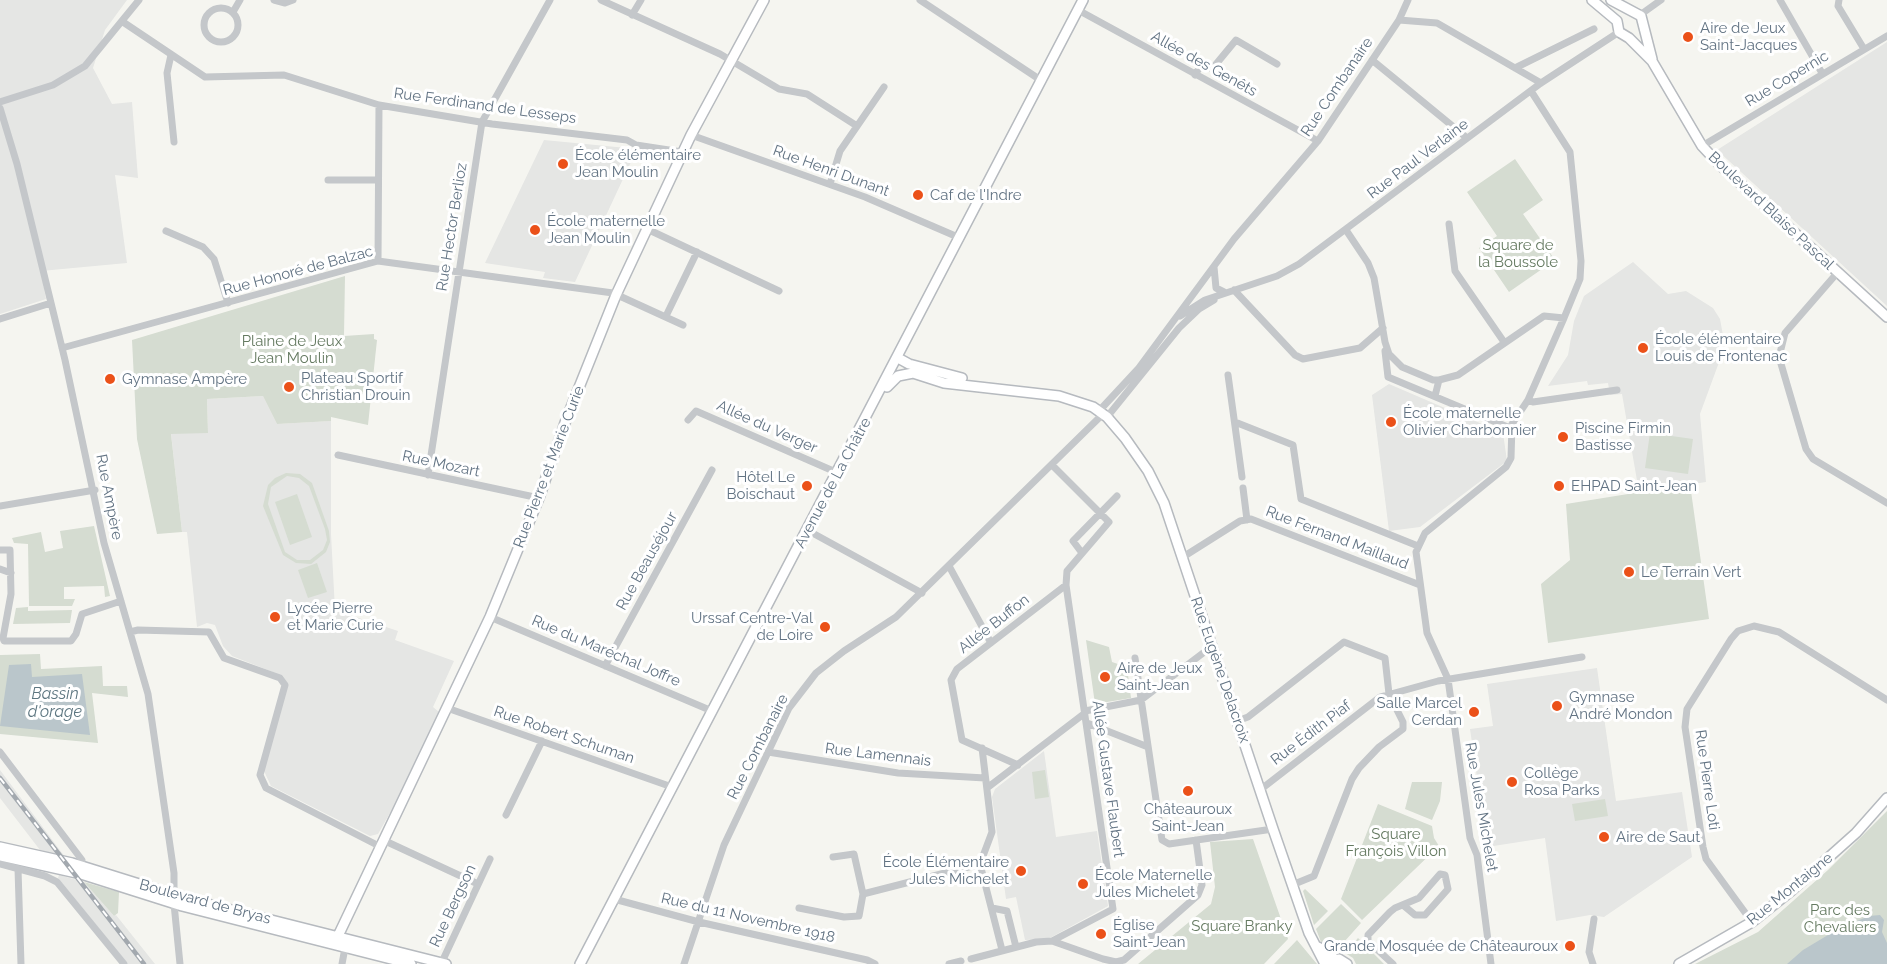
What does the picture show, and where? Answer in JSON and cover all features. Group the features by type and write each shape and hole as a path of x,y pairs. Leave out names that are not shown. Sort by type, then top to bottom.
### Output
{"street":[{"path":"0,102 53,85 85,66 139,0"},
{"path":"232,12 240,0"},
{"path":"274,0 285,3 293,0"},
{"name":"Rue Hector Berlioz","path":"428,475 482,122 550,0"},
{"path":"601,0 729,60 778,89 807,94 857,126"},
{"path":"633,15 641,0"},
{"name":"Rue Pierre et Marie Curie","path":"338,936 345,920 354,908 381,843 490,617 539,498 566,420 616,295 682,152 729,60 764,0"},
{"path":"920,0 1042,81"},
{"name":"Avenue de La Châtre","path":"580,964 1083,0"},
{"name":"Rue Combanaire","path":"1103,414 1214,266 1318,141 1399,20 1408,0"},
{"path":"1592,0 1617,21"},
{"path":"1611,0 1640,15 1661,0"},
{"path":"1780,0 1822,73"},
{"path":"1839,0 1838,6 1864,49"},
{"path":"218,8 232,12 238,28 232,38 221,42 210,38 204,24 208,14 218,8"},
{"name":"Allée des Genêts","path":"1078,10 1318,141"},
{"path":"1619,32 1617,21 1620,14 1629,10"},
{"name":"Boulevard Blaise Pascal","path":"1640,15 1652,61"},
{"path":"1399,20 1437,23 1541,83"},
{"name":"Rue Ferdinand de Lesseps","path":"123,22 205,77 284,75 379,105 482,122 627,140 636,145 682,152"},
{"path":"1515,68 1594,28"},
{"path":"1629,38 1636,36 1643,28"},
{"name":"Boulevard Blaise Pascal","path":"1619,32 1629,38 1652,61 1702,146 1887,317"},
{"name":"Rue Paul Verlaine","path":"1230,291 1277,276 1299,264 1541,83 1619,32"},
{"name":"Rue Copernic","path":"1702,146 1887,36"},
{"path":"1194,75 1203,62 1212,69 1236,39 1277,64"},
{"path":"171,55 167,73 174,142"},
{"path":"1372,60 1467,138"},
{"path":"830,184 840,151 884,87"},
{"path":"1235,422 1293,445 1301,500 1418,546 1425,533 1506,467 1512,452 1510,428 1528,400 1582,270 1570,152 1565,140 1531,91"},
{"path":"378,261 379,105"},
{"name":"Rue Ampère","path":"0,108 17,164 62,348 95,490 104,543 148,694 174,873 180,964"},
{"name":"Rue Henri Dunant","path":"691,135 830,184 960,238"},
{"path":"328,180 378,180"},
{"path":"1449,224 1455,271 1504,342"},
{"path":"647,229 779,291"},
{"path":"1346,230 1374,278 1385,342 1388,377 1510,428"},
{"path":"166,231 203,247 214,259 228,303"},
{"path":"666,316 698,252"},
{"name":"Rue Honoré de Balzac","path":"62,348 378,261 616,295 683,325"},
{"path":"1214,266 1216,288 1230,291 1295,355 1303,359 1360,348 1383,328"},
{"path":"1838,272 1785,333 1779,348 1779,357 1806,449 1814,459 1887,503"},
{"name":"Rue Combanaire","path":"1173,321 1205,300 1230,291"},
{"name":"Rue Combanaire","path":"684,964 724,845 789,708 816,673 844,651 897,617 1103,414 1179,328 1199,309 1230,291"},
{"path":"0,319 51,303"},
{"path":"1385,342 1389,354 1402,367 1439,380 1458,375 1544,315 1564,318"},
{"path":"904,345 916,374"},
{"path":"898,358 953,377 1064,391 1079,397 1085,404"},
{"path":"882,389 898,376 916,374 944,382 1047,394 1085,404 1103,414"},
{"path":"1228,375 1242,477"},
{"path":"1435,396 1439,380"},
{"path":"1528,400 1533,402 1617,390"},
{"name":"Allée du Verger","path":"688,420 696,411 838,473"},
{"name":"Rue Eugène Delacroix","path":"1103,414 1142,461 1156,484 1183,557 1211,647 1292,885 1314,943 1329,962"},
{"name":"Rue Mozart","path":"338,455 539,498"},
{"path":"1052,465 1109,522 1067,571 1066,585"},
{"name":"Rue Beauséjour","path":"605,666 712,470"},
{"path":"1243,488 1247,520"},
{"path":"0,506 95,490"},
{"path":"1082,554 1073,541 1117,496"},
{"name":"Rue Fernand Maillaud","path":"1183,557 1240,521 1251,519 1420,585"},
{"path":"807,530 922,593"},
{"name":"Rue Jules Michelet","path":"1418,546 1420,585 1427,633 1448,679 1470,838 1477,855 1491,964"},
{"path":"0,550 10,550 11,594 3,638 8,642 71,641 76,634 82,614 120,601"},
{"path":"950,566 991,643"},
{"path":"0,569 11,573"},
{"name":"Allée Buffon","path":"982,748 960,736 951,680 957,669 1066,585"},
{"name":"Allée Gustave Flaubert","path":"1052,942 1113,909 1066,585"},
{"name":"Rue du Maréchal Joffre","path":"490,617 712,711"},
{"name":"Rue Pierre Loti","path":"1752,922 1706,859 1702,847 1685,727 1687,709 1731,639 1738,631 1754,626 1779,632 1887,700"},
{"path":"130,632 138,630 209,632 224,658 280,678 285,685 260,775 266,788 381,843 478,884"},
{"path":"1237,721 1248,717 1344,642 1385,658 1389,694 1403,722 1403,729 1366,759 1352,779 1314,876 1292,885"},
{"path":"987,788 1085,712 1141,700 1211,647"},
{"name":"Rue Édith Piaf","path":"1260,790 1380,697 1448,679 1582,657"},
{"path":"1135,658 1162,840 1169,844 1273,829"},
{"name":"Rue Robert Schuman","path":"447,708 672,787"},
{"path":"1087,723 1148,747"},
{"path":"506,815 542,741"},
{"path":"982,748 1018,765"},
{"path":"982,748 992,832 980,864 1002,950"},
{"path":"0,752 82,860 78,868"},
{"name":"Rue Lamennais","path":"768,752 898,773 985,778"},
{"name":"Rue Montaigne","path":"1679,964 1752,922 1827,861 1887,798"},
{"path":"971,959 1016,947 1052,942 1103,959 1116,962 1124,960 1198,895 1202,885 1196,840"},
{"path":"0,847 43,856 78,868"},
{"path":"800,908 844,917 859,916 863,894 854,854 833,857"},
{"path":"0,856 51,869 78,868"},
{"name":"Rue Bergson","path":"443,964 490,859"},
{"path":"0,864 45,876 57,882 124,964"},
{"path":"863,894 980,864"},
{"name":"Boulevard de Bryas","path":"78,868 174,899 345,948 411,964"},
{"path":"18,869 21,964"},
{"path":"1393,964 1368,941 1368,937 1390,912 1403,905 1419,898 1440,874 1445,875 1448,889 1425,915 1416,915 1403,905"},
{"name":"Boulevard de Bryas","path":"174,899 338,936 443,964"},
{"name":"Rue du 11 Novembre 1918","path":"614,899 699,922 867,960 875,964"},
{"path":"992,908 1007,911 1016,947"},
{"path":"1593,964 1589,952 1594,919"},
{"path":"338,936 345,948 342,964"},
{"path":"949,964 961,961"},
{"path":"1329,962 1347,964"}],"shaded area":[{"path":"0,0 127,0 105,30 93,68 112,104 132,102 138,178 115,175 127,263 41,271 46,299 0,314"},
{"path":"1887,42 1887,306 1717,150"},
{"path":"544,140 637,149 575,282 543,278 545,272 485,263"},
{"path":"1633,262 1668,294 1686,291 1713,308 1720,319 1725,346 1700,414 1706,482 1639,492 1622,394 1610,395 1608,383 1588,385 1587,381 1548,386 1568,355 1574,321 1584,296"},
{"path":"1389,384 1503,433 1507,461 1420,527 1389,531 1372,395"},
{"name":"Lycée Pierre et Marie Curie","path":"263,396 277,424 331,421 331,534 335,610 398,631 395,640 454,661 433,707 439,712 378,834 370,836 271,786 264,771 288,684 283,676 232,656 223,646 215,625 207,623 197,627 187,532 182,532 171,433 208,433 207,399"},
{"name":"Collège Rosa Parks","path":"1597,668 1616,801 1682,792 1692,857 1604,917 1590,915 1556,921 1545,838 1487,847 1470,729 1493,726 1487,684"},
{"path":"1044,751 1056,837 1097,831 1108,906 1048,939 1025,940 1016,897 1006,899 992,797 995,789"},
{"path":"0,770 65,857 40,850 0,798"},
{"path":"59,875 84,882 114,916 116,915 155,964 128,964 58,878"}],"green space":[{"name":"Square de la Boussole","path":"1515,159 1543,200 1523,214 1555,260 1509,292 1479,248 1497,236 1467,192"},
{"name":"Plaine de Jeux Jean Moulin","path":"345,276 344,336 374,334 374,339 377,340 368,425 331,417 331,421 277,424 263,396 207,399 208,433 171,434 182,532 157,534 137,439 132,340"},
{"path":"1650,433 1693,439 1688,474 1645,468"},
{"path":"286,473 300,474 312,483 329,531 330,542 326,552 311,564 296,563 283,555 263,506 268,485 275,478","holes":["287,476 299,478 309,486 327,540 323,550 310,560 297,560 285,552 268,504 271,487"]},
{"name":"Le Terrain Vert","path":"1690,484 1709,619 1548,643 1541,584 1570,560 1566,504"},
{"path":"297,494 312,537 290,545 275,502"},
{"path":"94,526 110,596 105,597 104,586 64,587 64,599 75,599 72,606 29,606 28,544 14,543 12,538 41,532 45,552 63,548 60,531"},
{"path":"317,563 327,592 308,598 298,570"},
{"path":"28,607 28,611 72,610 70,623 13,624 16,608"},
{"path":"1086,640 1109,647 1112,662 1127,667 1131,698 1095,704"},
{"name":"Bassin d'orage","path":"40,654 41,669 102,666 103,686 127,686 128,697 92,693 98,743 0,734 0,655"},
{"path":"1045,770 1049,797 1035,799 1032,772"},
{"path":"1412,782 1442,782 1440,801 1432,820 1405,809"},
{"path":"1605,799 1608,816 1575,821 1572,804"},
{"name":"Square François Villon","path":"1378,804 1432,826 1434,838 1439,846 1362,920 1341,899"},
{"name":"Parc des Chevaliers","path":"1887,811 1887,964 1695,964 1758,932 1828,870"},
{"name":"Square Branky","path":"1253,839 1288,939 1264,964 1138,964 1211,904 1215,887 1210,842"},
{"path":"84,882 119,892 118,913 114,916"},
{"path":"1305,889 1328,911 1314,925 1303,891"},
{"path":"1341,904 1361,923 1336,951 1327,948 1321,942 1316,929"},
{"path":"1358,938 1384,964 1356,964 1353,958 1345,953"},
{"path":"1297,940 1317,964 1274,964"}],"water":[{"name":"Bassin d'orage","path":"31,664 32,677 82,674 90,735 0,726 9,665"},
{"path":"1880,915 1884,920 1882,932 1887,943 1887,964 1787,964 1803,950 1838,929 1869,916"}],"railway":[{"path":"0,778 144,964"}],"place":[{"name":"Aire de Jeux Saint-Jacques","path":"1688,37"},
{"name":"École élémentaire Jean Moulin","path":"563,164"},
{"name":"Caf de l'Indre","path":"918,195"},
{"name":"École maternelle Jean Moulin","path":"535,230"},
{"name":"École élémentaire Louis de Frontenac","path":"1643,348"},
{"name":"Gymnase Ampère","path":"110,379"},
{"name":"Plateau Sportif Christian Drouin","path":"289,387"},
{"name":"École maternelle Olivier Charbonnier","path":"1391,422"},
{"name":"Piscine Firmin Bastisse","path":"1563,437"},
{"name":"Hôtel Le Boischaut","path":"807,486"},
{"name":"EHPAD Saint-Jean","path":"1559,486"},
{"name":"Le Terrain Vert","path":"1629,572"},
{"name":"Lycée Pierre et Marie Curie","path":"275,617"},
{"name":"Urssaf Centre-Val de Loire","path":"825,627"},
{"name":"Aire de Jeux Saint-Jean","path":"1105,677"},
{"name":"Gymnase André Mondon","path":"1557,706"},
{"name":"Salle Marcel Cerdan","path":"1474,712"},
{"name":"Collège Rosa Parks","path":"1512,782"},
{"name":"Châteauroux Saint-Jean","path":"1188,791"},
{"name":"Aire de Saut","path":"1604,837"},
{"name":"École Élémentaire Jules Michelet","path":"1021,871"},
{"name":"École Maternelle Jules Michelet","path":"1083,884"},
{"name":"Église Saint-Jean","path":"1101,934"},
{"name":"Grande Mosquée de Châteauroux","path":"1570,946"}]}
